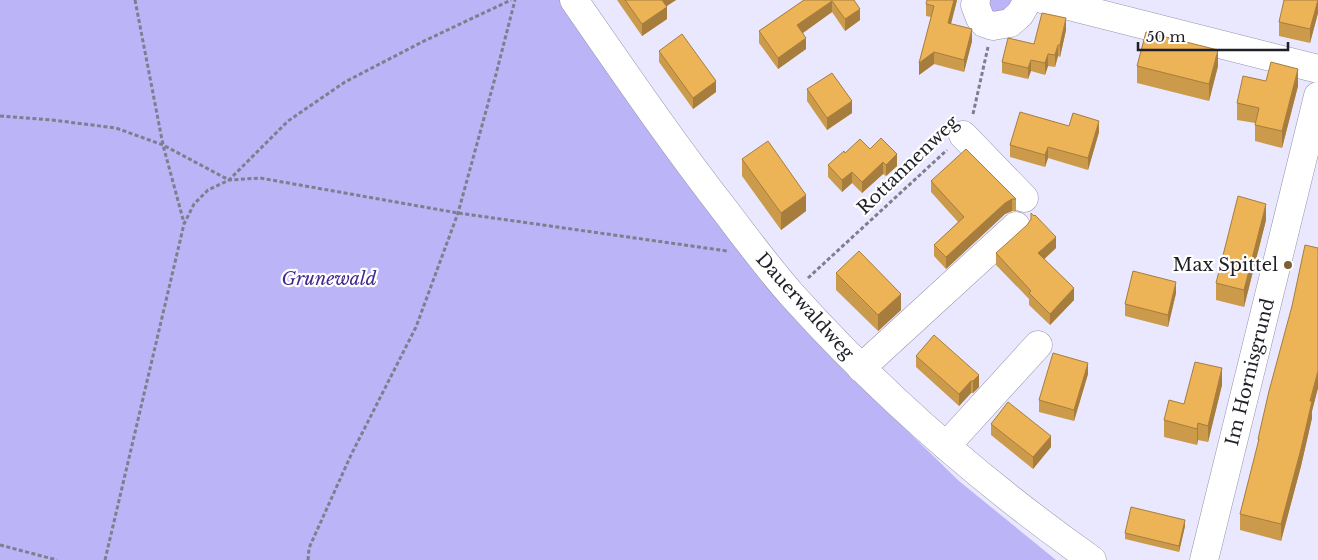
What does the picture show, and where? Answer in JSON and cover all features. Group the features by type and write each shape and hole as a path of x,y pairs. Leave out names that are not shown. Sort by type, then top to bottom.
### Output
{"street":[{"name":"Dauerwaldweg","path":"574,0 691,167 759,256 792,294 862,368 946,446 1062,539 1092,560"},
{"path":"976,0 975,5 980,18 984,23 993,26 1010,23 1020,14 1028,0"},
{"path":"1045,0 1318,70"},
{"name":"Im Hornisgrund","path":"1204,560 1318,96"},
{"path":"963,135 1024,198"},
{"path":"862,368 1016,226"},
{"path":"946,446 1038,345"}],"path":[{"path":"135,0 163,145 184,224"},
{"path":"105,560 184,224 194,204 208,190 229,180 288,121 344,82 422,42 513,0"},
{"path":"308,560 309,548 351,455 416,327 458,213 495,78 513,0"},
{"name":"Rottannenweg","path":"792,294 969,129 993,26"},
{"path":"0,116 116,128 163,145 229,180 260,178 458,213 759,256"},
{"path":"0,545 57,560"}],"green space":[{"name":"Grunewald","path":"0,0 563,0 853,378 959,481 1056,560 0,560"},
{"path":"988,0 1018,0 1016,10 990,14"}],"building":[{"path":"625,0 662,0 667,7 642,24"},
{"path":"804,0 854,0 860,9 845,19 832,1 797,25 806,38 778,58 759,31"},
{"path":"927,0 954,0 948,23 972,29 964,60 934,52 919,63 934,6 926,4"},
{"path":"1284,0 1318,0 1310,29 1279,22"},
{"path":"1042,13 1066,18 1060,45 1058,45 1055,55 1048,54 1045,63 1031,60 1028,68 1002,62 1008,38 1034,44"},
{"path":"1146,32 1218,50 1209,84 1137,66"},
{"path":"682,34 716,81 693,98 659,51"},
{"path":"1271,62 1298,69 1282,131 1255,125 1259,108 1237,103 1243,76 1266,81"},
{"path":"832,73 852,101 827,118 807,89"},
{"path":"1020,112 1069,126 1073,113 1099,121 1088,158 1048,147 1045,155 1010,145"},
{"path":"881,138 897,154 886,165 883,162 862,182 852,172 842,180 828,165 860,139 870,149"},
{"path":"768,141 806,195 781,213 742,159"},
{"path":"966,149 1016,199 1005,203 946,257 934,245 964,217 931,181"},
{"path":"1238,196 1266,204 1244,290 1216,283"},
{"path":"1031,213 1056,237 1038,253 1074,288 1050,314 1029,293 1031,291 996,253 1027,225 1031,219"},
{"path":"1305,245 1318,248 1318,371 1301,449 1281,524 1240,514 1269,391 1292,306"},
{"path":"859,251 901,294 878,315 836,273"},
{"path":"1133,271 1176,282 1168,315 1125,304"},
{"path":"934,335 979,375 959,394 916,356"},
{"path":"1053,353 1088,363 1074,410 1039,400"},
{"path":"1195,362 1222,368 1208,426 1198,423 1197,429 1164,420 1169,400 1184,404"},
{"path":"1008,402 1051,436 1033,457 991,424"},
{"path":"1131,507 1185,520 1179,546 1125,533"}],"place":[{"name":"Max Spittel","path":"1288,265"}]}
